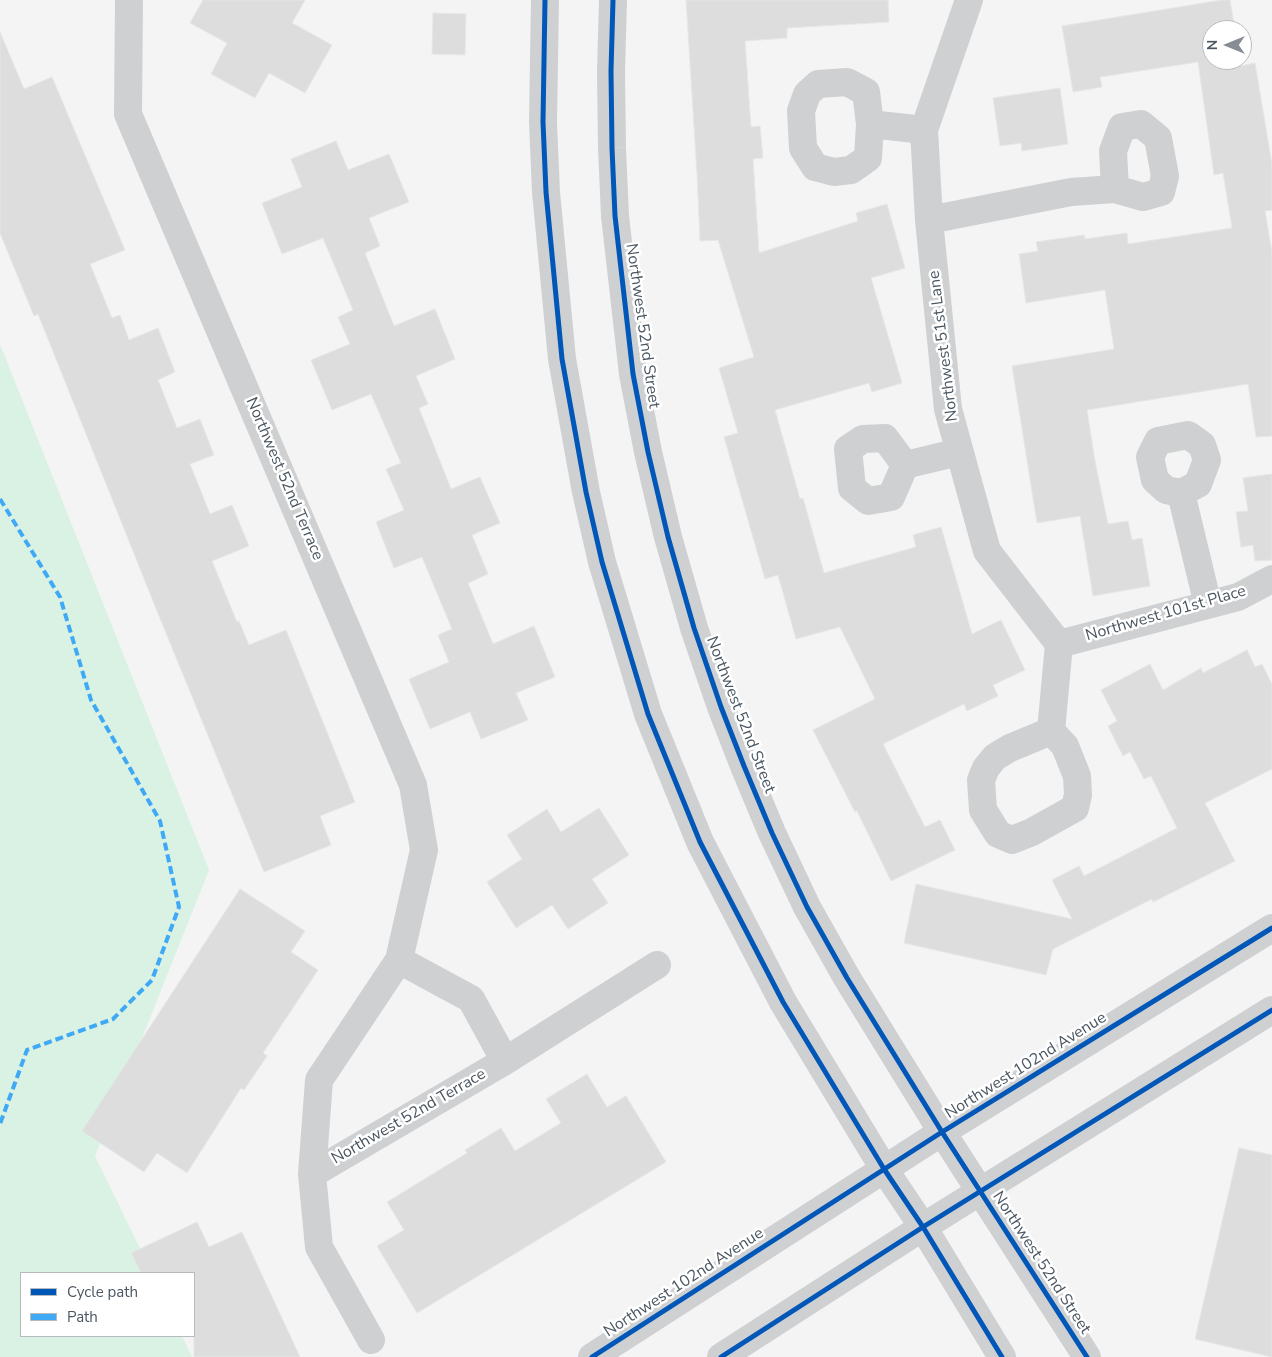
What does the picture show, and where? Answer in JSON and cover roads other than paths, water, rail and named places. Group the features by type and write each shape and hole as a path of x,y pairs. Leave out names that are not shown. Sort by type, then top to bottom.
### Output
{"street":[{"name":"Northwest 52nd Terrace","path":"129,0 128,114 414,785 424,850 399,960 319,1080 312,1174 319,1247 372,1340"},
{"path":"545,0 543,122 546,192 562,359 586,492 602,562 648,714 700,842 783,1002 884,1169 923,1227 1002,1357"},
{"name":"Northwest 52nd Street","path":"613,0 611,71 615,216 633,374 648,452 668,538 694,628 721,707 772,833 846,978 942,1132 1087,1357"},
{"name":"Northwest 51st Lane","path":"969,0 924,130 929,220 948,409 987,551 1059,644"},
{"path":"870,124 924,130"},
{"path":"929,220 1071,192 1115,189"},
{"path":"905,465 959,452"},
{"path":"1181,493 1208,605"},
{"name":"Northwest 101st Place","path":"1059,644 1238,597 1272,579"},
{"path":"1051,731 1059,644"},
{"name":"Northwest 102nd Avenue","path":"592,1357 942,1132 1272,928"},
{"name":"Northwest 52nd Terrace","path":"399,960 471,999 506,1061"},
{"name":"Northwest 52nd Terrace","path":"312,1174 506,1061 657,965"},
{"path":"721,1357 923,1227 1272,1010"}]}
